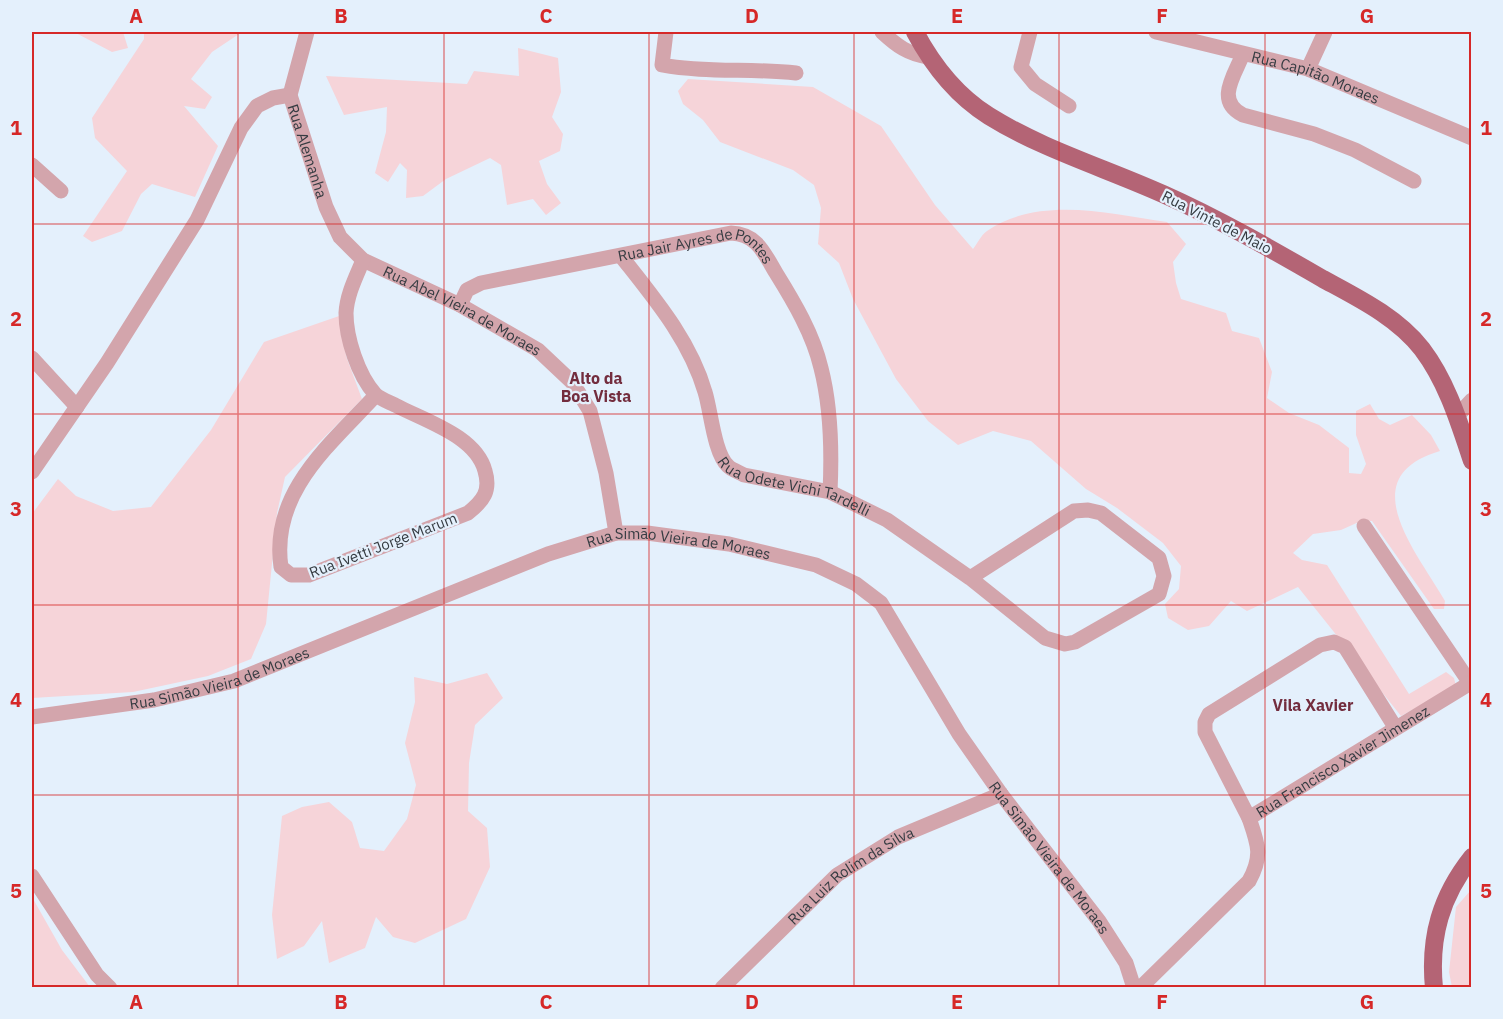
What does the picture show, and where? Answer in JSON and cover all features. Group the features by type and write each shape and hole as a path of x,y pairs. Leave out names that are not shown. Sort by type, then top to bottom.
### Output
{"main road":[{"name":"Rua Vinte de Maio","path":"915,32 928,57 957,90 988,115 1038,141 1165,195 1383,313 1421,348 1441,379 1457,416 1472,461"},
{"path":"1434,987 1431,966 1434,934 1440,910 1456,877 1472,857"}],"street":[{"name":"Rua Alemanha","path":"307,32 290,95 326,207 340,237 363,260"},
{"path":"666,32 662,65 796,73"},
{"path":"882,32 899,47 912,54 928,57"},
{"path":"1030,32 1021,67 1035,84 1069,106"},
{"name":"Rua Capitão Moraes","path":"1156,32 1308,69 1472,138"},
{"path":"1308,69 1325,32"},
{"path":"1243,54 1228,92 1228,102 1233,110 1243,115 1314,134 1355,150 1414,181"},
{"path":"32,472 78,407 197,220 241,128 257,106 273,98 290,95"},
{"path":"32,165 61,191"},
{"name":"Rua Jair Ayres de Pontes","path":"460,305 467,290 481,283 731,233 740,233 756,241 800,313 821,368 829,425 830,492"},
{"name":"Rua Odete Vichi Tardelli","path":"621,256 688,347 705,391 720,452 728,466 744,475 830,492 887,520 970,578 1045,638 1054,642 1075,642 1159,594 1164,576 1159,558 1101,513 1088,510 1074,511 970,578"},
{"path":"363,260 350,292 346,312 349,334 361,371 376,395"},
{"name":"Rua Abel Vieira de Moraes","path":"363,260 460,305 538,350 572,382 590,411 606,473 616,533"},
{"path":"32,358 78,407"},
{"name":"Rua Ivetti Jorge Marum","path":"376,395 465,442 482,460 489,483 483,501 468,513 309,575 291,575 281,567 280,558 283,520 293,492 305,471 376,395"},
{"path":"1457,416 1472,400"},
{"path":"1364,526 1471,682"},
{"name":"Rua Simão Vieira de Moraes","path":"32,717 154,700 234,681 548,554 616,533 647,533 729,544 816,564 856,584 881,603 959,734 1099,921 1126,963 1134,987"},
{"path":"1249,818 1205,732 1205,722 1209,714 1320,645 1334,642 1345,647 1395,727"},
{"name":"Rua Francisco Xavier Jimenez","path":"1140,987 1249,881 1258,865 1258,845 1249,818 1471,682"},
{"name":"Rua Luiz Rolim da Silva","path":"722,987 837,875 898,837 1002,794"},
{"path":"32,876 97,975 110,987"}],"shaded area":[{"path":"74,32 123,32 128,48 112,52"},
{"path":"144,32 242,32 212,52 191,79 212,97 205,109 184,106 218,146 195,197 152,184 141,194 122,231 92,242 83,236 127,171 95,138 92,118 144,39"},
{"path":"518,48 558,58 561,92 552,117 563,134 560,151 539,161 547,184 561,203 546,215 533,199 507,205 501,165 490,158 446,179 423,196 406,198 407,170 400,163 388,182 375,173 386,132 387,107 344,115 326,76 467,84 474,71 519,76"},
{"path":"688,79 813,87 881,126 935,205 973,249 987,231 1008,220 1029,213 1076,210 1167,222 1186,244 1173,262 1181,299 1226,313 1232,331 1259,338 1272,372 1267,398 1289,413 1319,425 1349,448 1349,473 1361,474 1366,464 1356,435 1356,411 1370,404 1379,419 1390,425 1412,415 1431,435 1440,451 1414,463 1399,479 1395,497 1399,517 1408,539 1445,601 1444,609 1434,609 1372,521 1361,521 1341,530 1313,534 1293,553 1302,560 1327,565 1409,694 1446,672 1454,678 1456,686 1401,716 1298,587 1247,611 1231,601 1209,626 1188,630 1168,618 1165,604 1179,589 1181,566 1163,543 1117,508 1086,489 1031,441 993,431 958,445 928,421 896,379 853,299 839,263 818,244 821,208 814,185 793,170 720,142 703,120 683,104 678,91"},
{"path":"342,315 346,356 362,399 285,477 277,513 266,624 251,659 208,676 133,692 32,698 32,514 58,479 76,496 113,511 151,507 211,430 264,342"},
{"path":"487,673 503,698 475,725 469,763 468,811 487,828 490,867 466,919 415,943 393,937 376,917 365,948 329,963 322,921 304,946 277,959 272,915 282,816 302,807 329,802 352,822 360,848 384,851 407,819 416,785 405,743 415,702 414,677 447,684"},
{"path":"1471,890 1471,987 1452,987 1449,972 1456,907"},
{"path":"32,897 62,950 90,987 32,987"}],"district":[{"name":"Alto da Boa Vista","path":"596,387"},
{"name":"Vila Xavier","path":"1313,705"}]}
